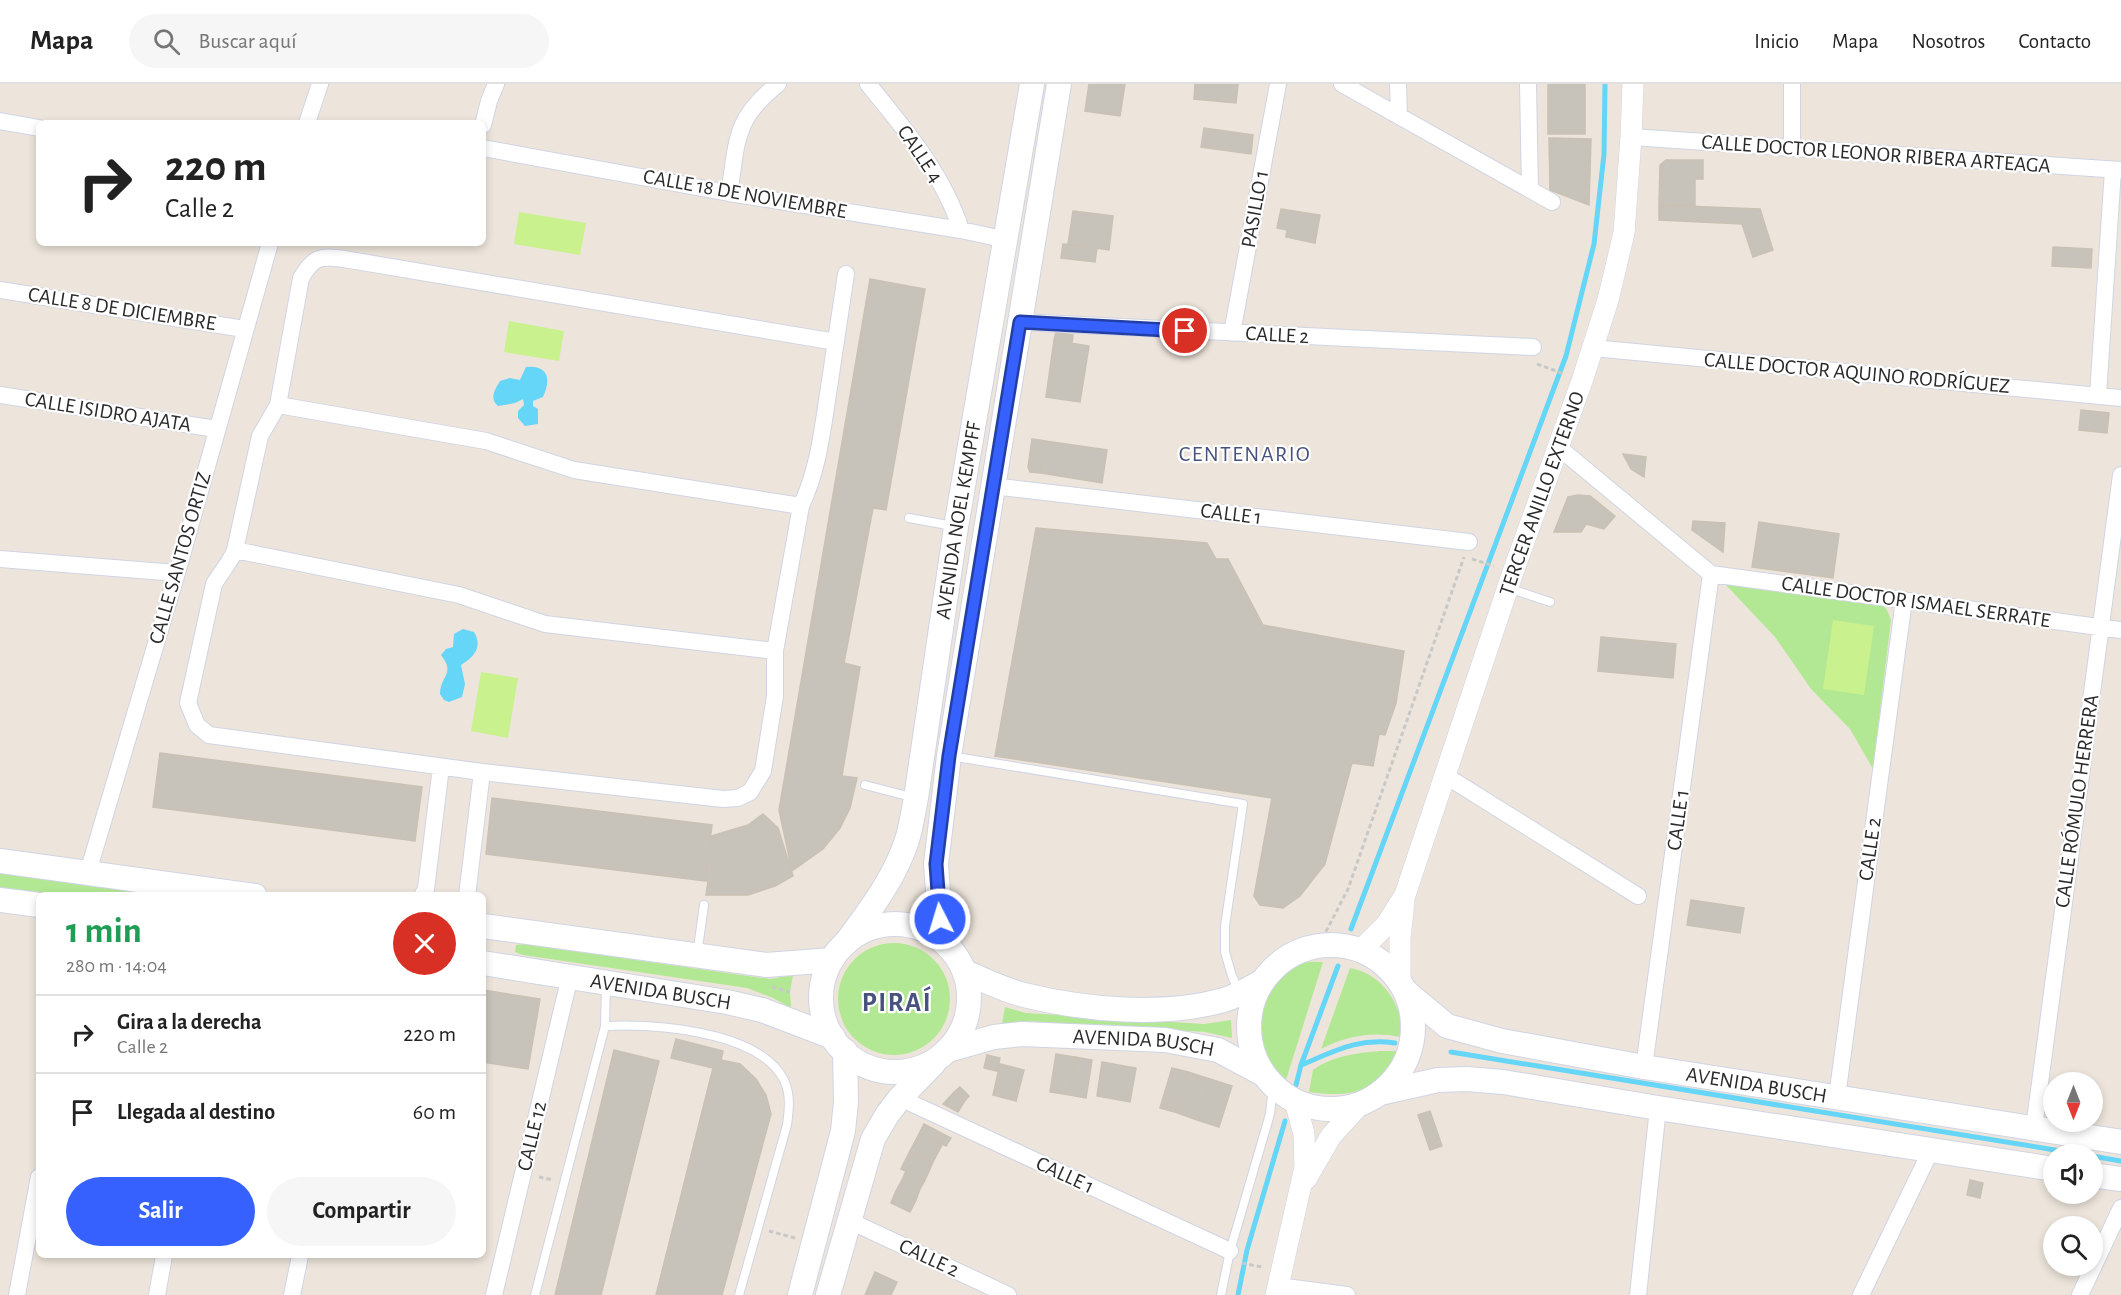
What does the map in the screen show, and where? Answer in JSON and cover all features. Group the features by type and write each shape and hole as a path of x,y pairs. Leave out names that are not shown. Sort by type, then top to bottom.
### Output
{"main road":[{"name":"AVENIDA NOEL KEMPFF","path":"839,952 895,870 906,842 916,798 956,527 1032,84"},
{"path":"1052,84 1050,95 1054,118"},
{"name":"AVENIDA NOEL KEMPFF","path":"948,946 940,919 936,864 949,756 1059,84"},
{"path":"1005,246 1006,266 1001,307 1006,317 1020,322"},
{"path":"983,376 993,381 1001,394 999,446"},
{"path":"0,861 227,892"},
{"path":"0,900 36,905"},
{"path":"828,1295 873,1139 900,1098 943,1054 959,1036 968,1013 969,988 965,972 958,958 934,934 916,927 898,924 879,926 862,932 839,952 824,979 821,999 824,1019 839,1044 867,1066 880,1070 900,1071 919,1068 943,1054"},
{"name":"AVENIDA BUSCH","path":"486,926 766,965 791,964 839,952"},
{"path":"514,968 507,963 503,955 503,946 506,939 517,931"},
{"path":"1318,945 1361,950 1387,967 1403,987 1413,1018 1411,1047 1399,1073 1370,1098 1339,1109 1317,1108 1295,1101 1268,1080 1252,1052 1248,1029 1251,1005 1250,988 1291,955 1318,945"},
{"name":"AVENIDA BUSCH","path":"486,963 762,1010 839,1044"},
{"name":"AVENIDA BUSCH","path":"965,972 1024,995 1109,1008 1165,1010 1205,1004 1250,988"},
{"name":"AVENIDA BUSCH","path":"1403,987 1447,1026 1461,1031 1502,1041 1644,1067 1837,1097 1880,1125 1931,1150 2043,1167"},
{"name":"AVENIDA BUSCH","path":"943,1054 994,1037 1022,1034 1165,1040 1218,1050 1268,1080"},
{"path":"802,1292 843,1131 846,1102 839,1044"},
{"name":"AVENIDA BUSCH","path":"1370,1098 1438,1080 1467,1079 1503,1082 1658,1108 1880,1125 2034,1128 2121,1142"},
{"path":"2103,1177 2121,1179"}],"street":[{"path":"310,120 320,84"},
{"path":"484,120 496,84"},
{"path":"729,193 740,128 759,99 778,84"},
{"name":"CALLE 4","path":"868,84 909,134 954,208 961,230"},
{"name":"PASILLO 1","path":"1232,333 1278,84"},
{"path":"1342,84 1552,202"},
{"path":"1398,84 1399,116"},
{"path":"1528,84 1530,189"},
{"name":"TERCER ANILLO EXTERNO","path":"1403,987 1400,938 1405,895 1507,588 1608,300 1624,234 1632,137 1633,84"},
{"path":"1792,84 1792,148"},
{"path":"0,121 36,127"},
{"name":"CALLE DOCTOR LEONOR RIBERA ARTEAGA","path":"1632,137 2117,170"},
{"name":"CALLE 18 DE NOVIEMBRE","path":"486,149 729,193 961,230 1005,246"},
{"path":"2098,395 2117,170"},
{"name":"CALLE SANTOS ORTIZ","path":"88,872 177,573 269,246"},
{"path":"836,342 356,261 322,257 309,264 301,278 278,405 260,436 235,550 231,560 221,571 214,584 189,704 197,725 209,735 482,772 723,799 738,798 750,792 763,771 775,696 775,651 801,506 811,486 818,457 836,342 846,274"},
{"name":"CALLE 8 DE DICIEMBRE","path":"0,290 244,329"},
{"name":"CALLE 2","path":"1020,322 1533,347"},
{"name":"CALLE DOCTOR AQUINO RODRÍGUEZ","path":"1593,348 2121,398"},
{"name":"CALLE ISIDRO AJATA","path":"0,395 216,429"},
{"path":"278,405 486,441 574,470 801,506"},
{"path":"1557,446 1711,574"},
{"name":"CALLE RÓMULO HERRERA","path":"2034,1128 2121,475"},
{"name":"CALLE 1","path":"993,486 1469,550"},
{"path":"235,550 459,595 545,624 775,651"},
{"path":"0,559 177,573"},
{"name":"CALLE 1","path":"1644,1067 1711,574"},
{"name":"CALLE DOCTOR ISMAEL SERRATE","path":"1711,574 2121,630"},
{"name":"CALLE 2","path":"1837,1097 1904,600"},
{"path":"424,892 441,767"},
{"path":"467,892 482,772"},
{"path":"1446,776 1638,896"},
{"name":"TERCER ANILLO EXTERNO","path":"1361,950 1386,925 1405,895"},
{"name":"CALLE 12","path":"494,1295 570,976"},
{"name":"CALLE 1","path":"900,1098 1236,1257"},
{"path":"1300,1190 1331,1136 1370,1098"},
{"path":"1295,1101 1304,1134 1305,1167 1277,1290 1347,1295"},
{"path":"1638,1295 1658,1108"},
{"path":"1861,1295 1931,1150"},
{"path":"17,1295 36,1193"},
{"path":"2080,1295 2121,1208"},
{"name":"CALLE 2","path":"850,1221 1008,1295"},
{"path":"157,1295 164,1258"},
{"path":"292,1295 300,1258"}],"lane":[{"path":"909,518 956,527"},
{"path":"1507,588 1550,602"},
{"path":"949,756 1243,804 1225,926 1225,952 1232,976 1250,988"},
{"path":"865,785 916,798"},
{"path":"696,956 704,905"},
{"path":"535,1295 605,1026 606,982"},
{"path":"605,1026 632,1025 695,1032 741,1044 767,1060 784,1080 790,1101 787,1125 739,1295"},
{"path":"1221,1295 1236,1257 1270,1114 1268,1080"}],"path":[{"path":"1546,369 1569,375"},
{"path":"1318,945 1348,889 1469,550 1497,567"},
{"path":"788,1021 791,964"},
{"path":"758,1228 814,1244"},
{"path":"1236,1257 1260,1267"}],"green space":[{"path":"519,212 586,223 580,255 514,244"},
{"path":"509,321 564,331 559,361 504,352"},
{"path":"1725,584 1882,604 1887,610 1891,620 1873,769 1850,729 1811,689 1775,637"},
{"path":"1833,620 1874,626 1864,695 1823,689"},
{"path":"481,672 518,678 508,738 471,731"},
{"path":"0,873 152,892 36,893 0,888"},
{"path":"894,943 916,947 934,959 946,977 950,999 946,1021 934,1039 916,1051 894,1055 872,1051 854,1039 842,1021 838,999 842,977 854,959 872,947"},
{"path":"524,944 770,979 793,975 790,992 791,1008 747,988 515,952 516,945"},
{"path":"1306,962 1323,962 1286,1080 1273,1068 1265,1053 1261,1035 1262,1017 1267,999 1276,984 1288,971"},
{"path":"1350,968 1368,974 1388,992 1400,1017 1400,1037 1360,1036 1321,1049"},
{"path":"1005,1007 1026,1013 1204,1024 1231,1020 1232,1038 1205,1032 1025,1021 1002,1024"},
{"path":"1397,1051 1382,1076 1373,1084 1351,1093 1309,1092 1313,1070 1320,1065 1345,1056"}],"water":[{"path":"526,367 539,368 544,371 547,385 543,397 533,401 533,406 538,409 538,424 525,426 518,418 518,411 524,405 523,399 498,406 493,397 500,381 510,378 520,380"},
{"path":"463,629 474,632 478,642 476,651 461,665 465,684 462,697 449,702 444,700 440,694 447,671 441,655 446,649 453,647 454,634"}],"building":[{"path":"1089,84 1125,84 1120,116 1085,111"},
{"path":"1195,84 1238,84 1236,103 1194,99"},
{"path":"1548,84 1585,84 1585,134 1548,134"},
{"path":"1204,128 1253,135 1251,154 1201,147"},
{"path":"1549,138 1591,139 1589,205 1550,190"},
{"path":"1666,160 1703,160 1703,179 1695,179 1695,205 1659,205 1660,165"},
{"path":"1659,205 1760,209 1773,250 1753,257 1742,224 1659,220"},
{"path":"1281,209 1320,215 1315,243 1286,237 1287,230 1277,228"},
{"path":"1073,211 1113,216 1109,250 1068,244"},
{"path":"1063,244 1097,248 1095,262 1061,258"},
{"path":"2053,247 2092,249 2091,268 2052,266"},
{"path":"870,279 925,289 886,510 873,508 844,663 860,667 842,776 857,778 850,808 840,828 823,849 792,871 779,810"},
{"path":"1056,332 1073,335 1072,343 1054,340"},
{"path":"1054,340 1089,346 1080,402 1046,397"},
{"path":"2081,410 2109,413 2107,433 2079,430"},
{"path":"1032,439 1045,441 1040,473 1030,472 1028,467"},
{"path":"1045,441 1107,450 1102,483 1040,473"},
{"path":"1623,454 1646,457 1644,477 1631,469"},
{"path":"1590,496 1615,516 1604,529 1586,524 1581,532 1554,532 1568,497"},
{"path":"1693,521 1725,523 1723,552 1692,530"},
{"path":"1759,522 1839,534 1833,578 1752,567"},
{"path":"1036,528 1207,543 1216,559 1228,559 1263,625 1404,651 1396,703 1385,735 1379,734 1373,766 1352,763 1325,864 1300,896 1283,908 1260,905 1254,896 1272,798 995,756"},
{"path":"1601,637 1676,644 1673,678 1598,671"},
{"path":"160,753 422,787 415,841 153,807"},
{"path":"492,798 712,825 705,881 486,854"},
{"path":"763,814 778,828 793,876 775,886 748,895 706,895 708,881 705,881 711,836 748,825"},
{"path":"1691,900 1744,908 1740,933 1687,925"},
{"path":"486,990 540,999 528,1069 486,1062"},
{"path":"676,1039 723,1051 721,1060 740,1064 756,1079 766,1095 771,1114 722,1295 656,1295 713,1068 671,1058"},
{"path":"614,1050 659,1061 601,1295 555,1295"},
{"path":"1056,1054 1075,1057 1069,1095 1050,1092"},
{"path":"987,1055 1000,1058 997,1071 984,1068"},
{"path":"1075,1057 1092,1060 1086,1098 1069,1095"},
{"path":"1102,1062 1136,1068 1130,1102 1097,1096"},
{"path":"1000,1064 1024,1070 1016,1101 993,1095"},
{"path":"1172,1068 1188,1072 1175,1112 1160,1108"},
{"path":"1188,1072 1210,1079 1197,1120 1175,1112"},
{"path":"1210,1079 1232,1086 1219,1127 1197,1120"},
{"path":"960,1087 969,1096 964,1102 954,1092"},
{"path":"954,1092 964,1102 958,1112 943,1104"},
{"path":"1430,1111 1442,1146 1430,1150 1418,1115"},
{"path":"924,1124 951,1138 946,1146 920,1132"},
{"path":"920,1132 943,1143 933,1162 910,1151"},
{"path":"910,1151 933,1162 925,1180 901,1169"},
{"path":"906,1171 925,1180 920,1189 902,1180"},
{"path":"902,1180 920,1189 916,1200 896,1191"},
{"path":"1970,1180 1983,1183 1980,1198 1967,1195"},
{"path":"896,1191 916,1200 910,1212 891,1203"},
{"path":"875,1272 897,1282 891,1295 865,1295"}],"waterway":[{"path":"1351,929 1566,356 1594,244 1604,154 1605,84"},
{"path":"1296,1085 1301,1065 1338,966"},
{"path":"1301,1065 1358,1044 1395,1043"},
{"path":"1451,1052 2043,1148"},
{"path":"1238,1295 1247,1250 1285,1121"},
{"path":"2103,1158 2121,1161"}],"district":[{"name":"CENTENARIO","path":"1245,454"},
{"name":"PIRAÍ","path":"897,1002"}],"route":[{"path":"940,919 936,864 949,756 1020,322 1185,331"}]}
